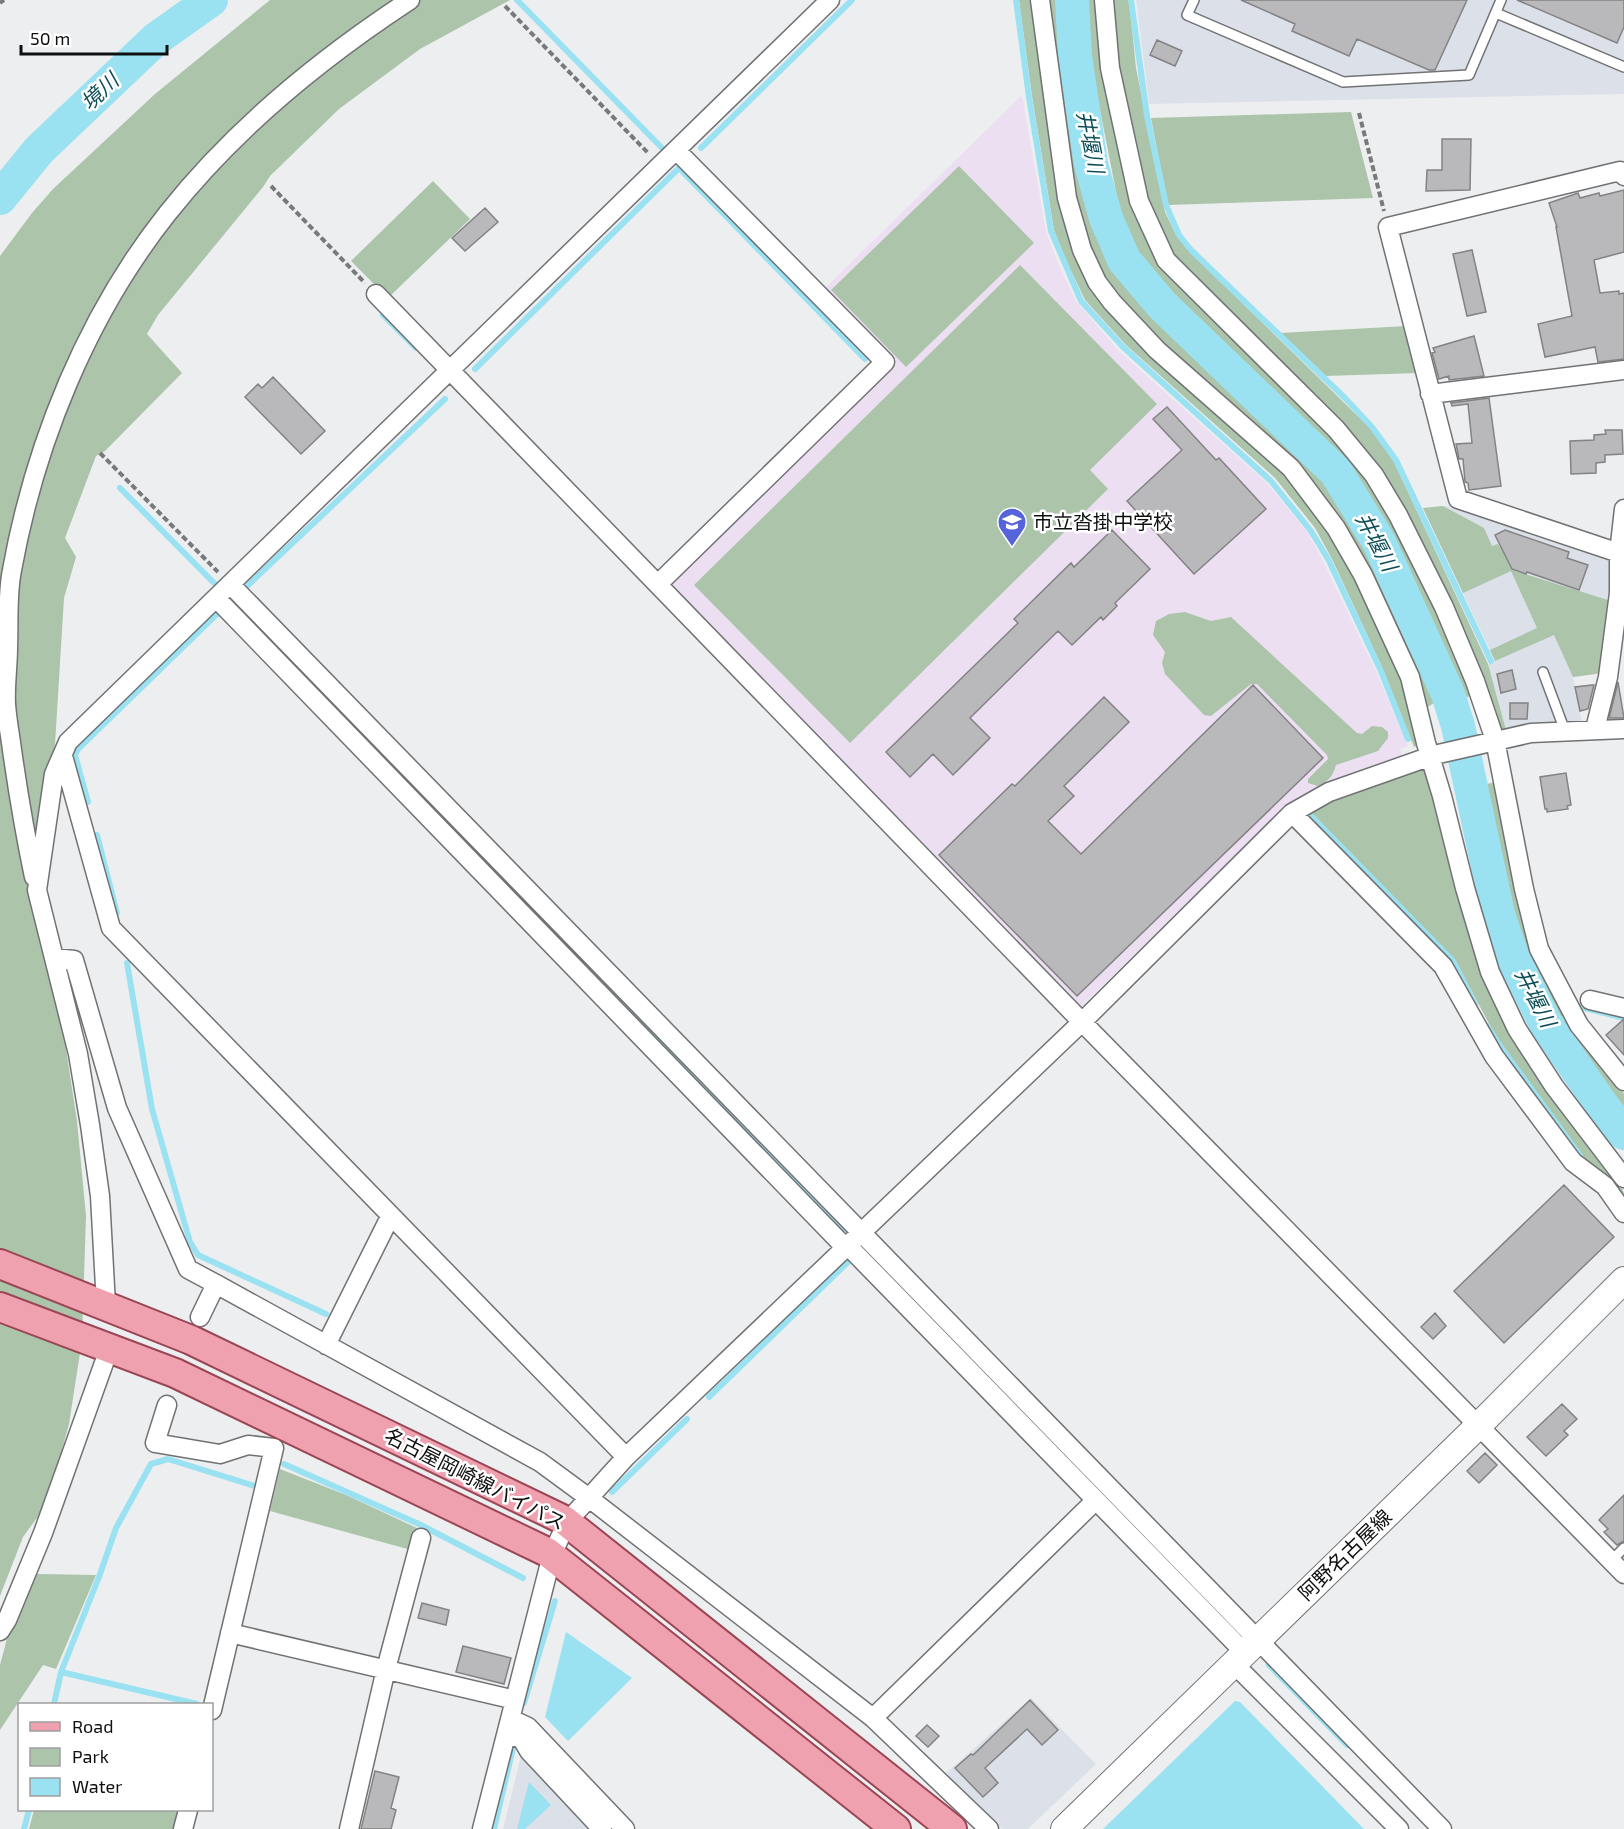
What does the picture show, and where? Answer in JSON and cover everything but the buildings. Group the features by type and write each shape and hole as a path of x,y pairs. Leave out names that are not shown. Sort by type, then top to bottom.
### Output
{"main road":[{"name":"名古屋岡崎線バイパス","path":"0,1264 191,1340 567,1522 952,1829"},
{"name":"阿野名古屋線","path":"1064,1829 1479,1425 1624,1280"},
{"name":"名古屋岡崎線バイパス","path":"0,1307 175,1373 552,1555 896,1829"}],"street":[{"path":"96,1301 100,1196 90,1125 78,1054 37,890 22,818 6,703 11,572 29,493 58,408 88,340 110,296 166,214 233,141 293,85 363,31 410,0"},
{"path":"37,890 54,774 68,742 830,0"},
{"path":"1040,0 1069,206 1082,250 1097,282 1112,302 1157,350 1291,468 1336,528 1363,575 1410,677 1465,888 1491,972 1517,1029 1554,1086 1624,1178"},
{"path":"1104,0 1110,68 1139,201 1167,260 1336,429 1374,475 1398,516 1444,607 1475,681 1492,740 1539,949 1579,1024 1624,1081"},
{"path":"658,584 885,362 676,150"},
{"path":"1619,553 1458,499 1388,227 1620,171 1624,176"},
{"path":"376,294 1082,1022 1479,1425 1620,1561"},
{"path":"1430,394 1624,370"},
{"path":"1595,729 1608,677 1622,594 1619,553 1624,508"},
{"path":"230,585 845,1215 1245,1652 1399,1829"},
{"path":"216,598 831,1232 848,1246 1245,1652 1442,1829"},
{"path":"482,1829 552,1555 567,1522 626,1457 1082,1022 1292,813 1329,792 1432,756 1492,740 1531,733 1624,729"},
{"path":"63,756 111,928 626,1457"},
{"path":"1292,813 1443,966 1494,1056 1573,1162 1605,1186 1624,1213"},
{"path":"55,958 74,960 117,1108 188,1269 540,1462 873,1718 989,1829"},
{"path":"1590,1000 1624,1008"},
{"path":"326,1345 390,1217"},
{"path":"200,1317 216,1284"},
{"path":"0,1631 7,1620 43,1533 109,1349"},
{"path":"167,1405 155,1443 220,1454 248,1445 274,1448 213,1706"},
{"path":"873,1718 1096,1500"},
{"path":"348,1829 386,1669 421,1538"},
{"path":"230,1633 515,1700"},
{"path":"509,1727 528,1726 625,1829"},
{"path":"509,1727 602,1829"},
{"path":"183,1829 188,1811"}],"lane":[{"path":"1194,0 1187,15 1344,82 1469,75 1501,0"},
{"path":"1496,13 1624,67"},
{"path":"1543,672 1564,731"}],"path":[{"path":"0,3 4,0"},
{"path":"505,6 660,165"},
{"path":"1359,113 1388,227"},
{"path":"271,186 376,294"},
{"path":"100,453 230,585"}],"shaded area":[{"path":"1136,0 1624,0 1624,94 1149,104"},
{"name":"市立沓掛中学校","path":"1022,95 1046,231 1076,301 1119,351 1267,483 1308,533 1375,669 1408,746 1400,749 1403,756 1287,807 1081,1006 671,584 896,362 825,288"},
{"path":"1453,505 1612,558 1615,565 1603,673 1573,677 1582,723 1550,723 1506,730 1488,664 1495,661 1423,508"},
{"path":"1031,1698 1096,1764 1028,1829 1002,1829 946,1773"},
{"path":"522,1752 595,1829 503,1829"}],"green space":[{"path":"270,0 400,0 263,103 93,311 72,351 45,416 2,619 56,1005 64,1036 77,1121 86,1216 82,1340 69,1424 47,1504 23,1537 0,1596 0,256 53,189 155,94"},
{"path":"420,0 510,0 420,49 339,109 270,176 158,315 147,334 182,373 105,451 96,456 65,538 76,557 64,598 55,744 36,866 11,702 19,575 34,498 64,409 105,319 137,267 200,183 298,89 366,36"},
{"path":"1019,0 1037,0 1093,284 1284,468 1331,528 1406,678 1420,745 1414,747 1383,669 1332,559 1315,528 1275,478 1126,345 1085,300 1054,230"},
{"path":"1046,0 1064,0 1068,62 1089,197 1113,261 1130,286 1160,320 1300,444 1326,471 1348,501 1372,543 1423,654 1439,699 1424,710 1343,527 1166,349 1103,281 1074,207"},
{"path":"1082,0 1098,0 1160,257 1334,432 1398,524 1473,696 1458,698 1454,693 1436,646 1383,535 1350,478 1320,442 1174,299 1142,263 1120,212 1090,59"},
{"path":"1107,0 1129,0 1136,68 1165,212 1176,235 1188,250 1371,429 1394,462 1488,664 1506,730 1501,731 1402,511 1173,260 1155,228 1122,100"},
{"path":"1351,112 1373,198 1168,205 1151,118"},
{"path":"959,166 1034,243 906,367 831,290"},
{"path":"433,181 470,219 388,298 351,261"},
{"path":"1020,265 1157,404 1090,470 1108,489 850,743 694,585"},
{"path":"1407,326 1419,373 1325,376 1280,333"},
{"path":"1443,506 1484,528 1492,546 1498,544 1515,571 1611,601 1603,673 1573,677 1554,635 1495,661 1490,650 1537,628 1511,571 1463,593 1423,508"},
{"path":"1185,612 1211,621 1231,617 1357,733 1362,734 1372,726 1382,727 1388,732 1388,738 1378,751 1336,765 1330,778 1322,784 1318,786 1308,783 1308,779 1328,759 1327,755 1257,684 1251,684 1211,716 1204,715 1165,674 1162,663 1165,652 1153,635 1156,621 1169,614"},
{"path":"1426,768 1487,981 1609,1163 1624,1193 1624,1204 1578,1161 1583,1156 1501,1046 1455,960 1308,809"},
{"path":"1498,782 1522,909 1577,1031 1624,1094 1624,1124 1554,1027 1564,1022 1562,1017 1551,1022 1525,974 1513,942 1485,831 1481,803 1480,785"},
{"path":"280,1469 346,1495 417,1528 411,1550 270,1511"},
{"path":"36,1574 96,1575 56,1669 43,1665 0,1730 0,1665 8,1635"},
{"path":"34,1811 182,1811 177,1829 29,1829"}],"water":[{"path":"566,1632 632,1678 568,1741 545,1717"},
{"path":"1235,1701 1240,1702 1364,1829 1103,1829"},
{"path":"529,1782 551,1805 525,1829 517,1829"}],"waterway":[{"name":"境川","path":"0,198 39,150 156,39 211,0"},
{"path":"517,0 662,148"},
{"path":"701,148 852,0"},
{"path":"1016,0 1051,231 1081,301 1123,347 1271,481 1311,531 1328,559 1380,669 1408,739"},
{"name":"井堰川","path":"1072,0 1075,56 1091,164 1106,218 1124,260 1162,305 1336,472 1379,542 1448,694 1458,726 1498,914 1512,956 1547,1026 1624,1133"},
{"path":"1131,0 1147,116 1166,205 1179,235 1191,250 1344,397 1372,427 1396,460 1491,661"},
{"path":"475,369 679,168 865,359"},
{"path":"383,315 416,348"},
{"path":"245,588 445,399"},
{"path":"120,488 214,583"},
{"path":"231,600 845,1229"},
{"path":"88,802 75,755 78,749 220,611"},
{"path":"1312,817 1453,961 1475,1004"},
{"path":"97,835 117,913"},
{"path":"127,963 152,1109 190,1242 198,1255 326,1314"},
{"path":"1585,1008 1624,1018"},
{"path":"1547,1026 1562,1019"},
{"path":"1487,1026 1581,1157"},
{"path":"864,1248 930,1316"},
{"path":"709,1397 850,1260"},
{"path":"612,1492 687,1419"},
{"path":"54,1703 61,1672 116,1528 151,1464 168,1459 258,1487 259,1482"},
{"path":"284,1464 421,1525 523,1578"},
{"path":"524,1703 555,1601"},
{"path":"1269,1665 1347,1745"},
{"path":"61,1672 193,1703"},
{"path":"494,1829 513,1748"},
{"path":"24,1829 29,1811"}],"place":[{"name":"市立沓掛中学校","path":"1012,548"}]}
